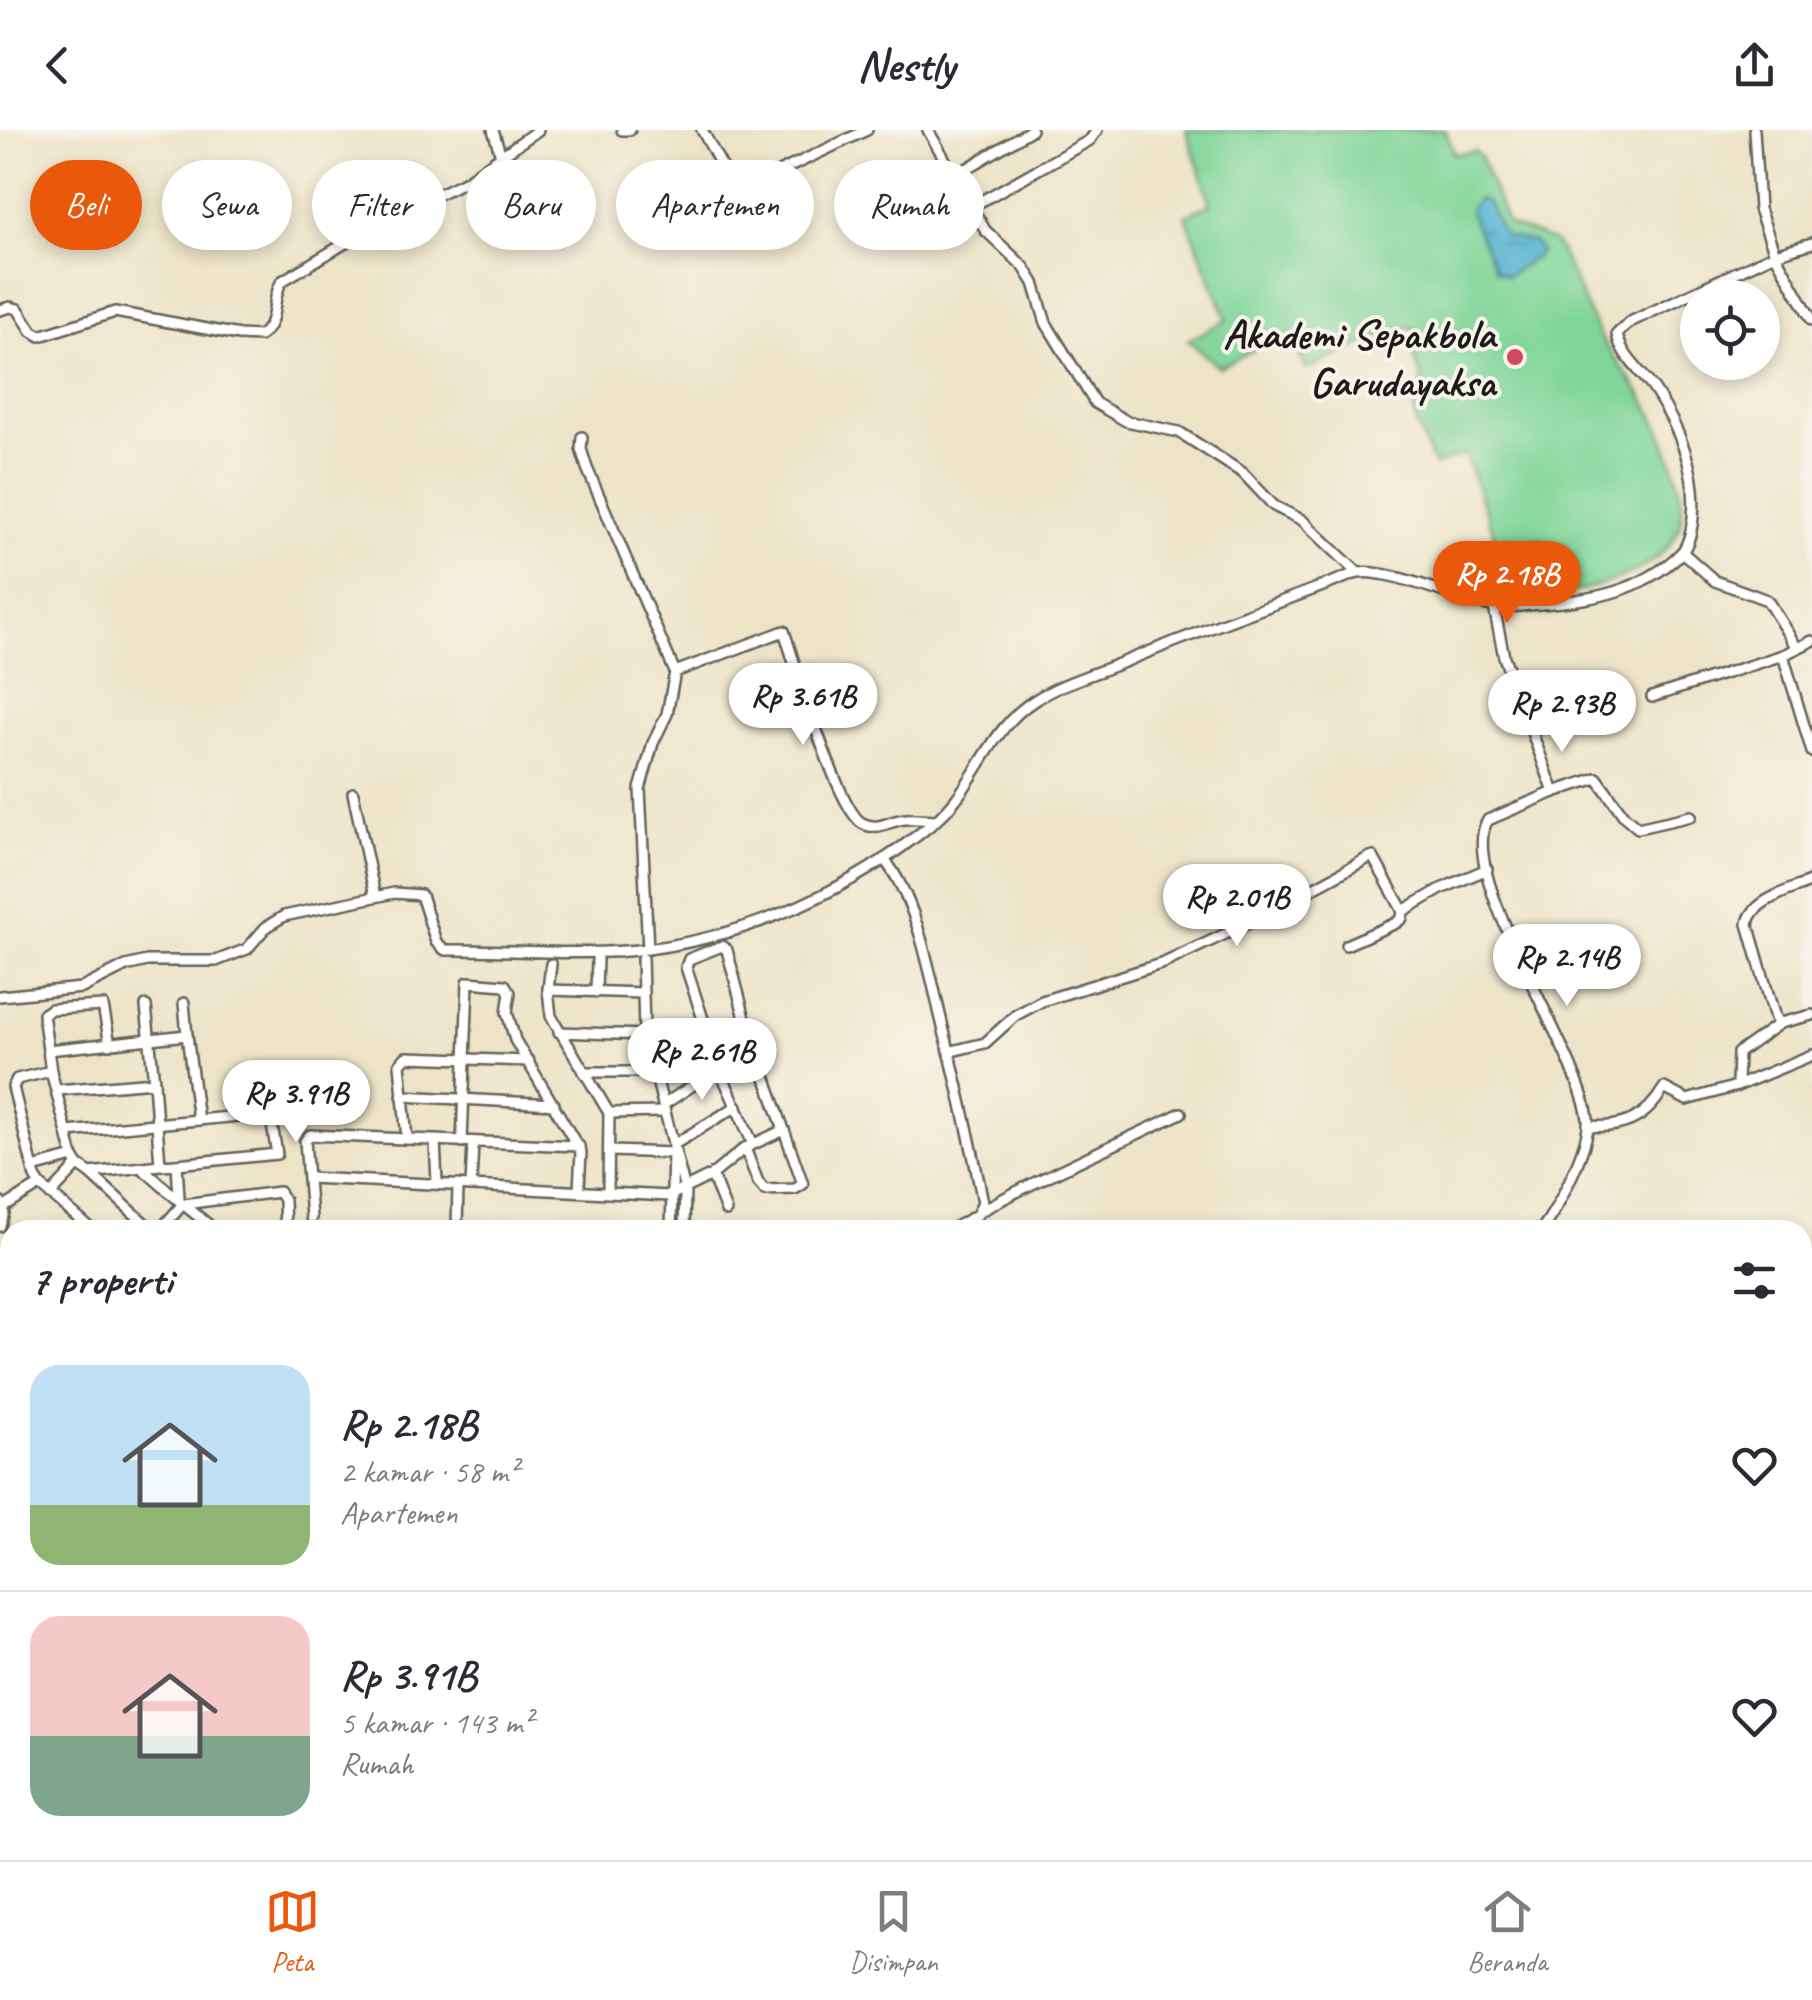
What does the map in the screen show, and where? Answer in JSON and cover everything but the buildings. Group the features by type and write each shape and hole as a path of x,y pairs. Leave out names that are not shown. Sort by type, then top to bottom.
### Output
{"street":[{"path":"492,130 501,156"},
{"path":"0,310 16,308 32,332 42,336 115,312 257,337 273,322 277,288 282,282 384,220 466,181 538,130"},
{"path":"622,130 630,130"},
{"path":"702,130 721,165 742,190 867,130"},
{"path":"928,130 944,160"},
{"path":"980,160 1032,130"},
{"path":"984,200 1090,140 1097,130"},
{"path":"1754,130 1759,209 1774,254 1812,320"},
{"path":"984,228 1024,267 1034,283 1046,323 1095,403 1126,421 1179,432 1243,473 1274,506 1302,520 1358,573"},
{"path":"0,996 82,988 126,966 147,961 216,961 247,949 266,927 284,916 394,892 421,895 436,942 445,950 645,954 759,922 843,884 936,820 955,801 1002,726 1034,700 1064,684 1192,633 1358,573 1406,581 1494,606 1588,600 1616,593 1640,582 1682,552 1688,542 1696,494 1688,460 1658,394 1623,350 1618,334 1630,322 1774,254 1812,243"},
{"path":"582,437 587,468 676,672 666,714 641,783 643,994 645,1034 653,1072 685,1190 684,1220"},
{"path":"1682,552 1716,581 1767,600 1797,648"},
{"path":"1494,606 1504,657 1554,792"},
{"path":"676,672 784,631 834,774 855,818 880,828 904,819 936,820"},
{"path":"1652,698 1783,655 1812,641"},
{"path":"1783,655 1812,752"},
{"path":"1546,1220 1574,1168 1588,1126 1572,1069 1502,920 1482,835 1488,820 1597,778 1624,816 1638,828 1690,816"},
{"path":"353,792 374,896"},
{"path":"952,1051 985,1042 1016,1015 1042,1001 1164,962 1255,920 1373,857 1403,910 1402,918 1346,945"},
{"path":"884,859 897,880 926,950 952,1051 983,1202 981,1211"},
{"path":"1403,910 1487,869"},
{"path":"1780,1023 1772,1009 1748,917 1763,904 1812,881"},
{"path":"724,946 746,1022 802,1176 800,1187 760,1187 737,1106 719,1068 686,967 689,960 724,946"},
{"path":"596,992 597,959"},
{"path":"551,964 548,1008 609,1113 608,1192"},
{"path":"462,1142 468,982 482,982 508,988 509,1024 583,1160 579,1190"},
{"path":"548,990 643,994"},
{"path":"184,1003 198,1120"},
{"path":"110,1044 103,1006 51,1009 43,1014 52,1071 75,1161 141,1220"},
{"path":"146,1006 160,1165"},
{"path":"1737,1086 1738,1053 1780,1023 1812,1015"},
{"path":"708,1036 746,1022"},
{"path":"559,1032 645,1034"},
{"path":"48,1050 188,1035"},
{"path":"1588,1126 1628,1124 1640,1118 1664,1088 1687,1100 1737,1086 1812,1055"},
{"path":"407,1139 400,1064 406,1057 528,1061"},
{"path":"609,1113 664,1109 719,1068"},
{"path":"52,1071 17,1079 13,1087 40,1185 80,1220"},
{"path":"584,1072 653,1072"},
{"path":"57,1090 154,1082"},
{"path":"402,1096 554,1104"},
{"path":"609,1152 673,1150 737,1106"},
{"path":"966,1220 1039,1178 1181,1113"},
{"path":"67,1132 271,1114 277,1154 90,1173"},
{"path":"309,1178 669,1196 712,1174 749,1146 784,1130"},
{"path":"310,1218 305,1140 310,1135 578,1146"},
{"path":"435,1141 436,1183"},
{"path":"471,1186 473,1143"},
{"path":"670,1220 673,1150"},
{"path":"33,1168 75,1161"},
{"path":"50,1195 75,1161"},
{"path":"167,1220 181,1200 178,1164"},
{"path":"142,1168 203,1220"},
{"path":"712,1174 726,1211"},
{"path":"2,1205 40,1185"},
{"path":"457,1220 458,1185"},
{"path":"181,1200 279,1192 284,1200 285,1220"}],"green space":[{"name":"Akademi Sepakbola Garudayaksa","path":"1186,130 1446,130 1454,154 1475,151 1507,224 1553,241 1560,251 1603,341 1660,429 1677,478 1682,508 1675,536 1665,550 1636,571 1602,585 1570,592 1539,539 1500,551 1465,454 1434,466 1417,426 1414,411 1422,380 1412,348 1414,327 1400,328 1306,369 1289,333 1219,367 1188,340 1227,320 1185,215 1211,204"}],"water":[{"path":"1478,199 1488,202 1504,236 1534,242 1540,251 1507,276 1495,270 1470,213"}],"place":[{"name":"Akademi Sepakbola Garudayaksa","path":"1515,357"}]}
